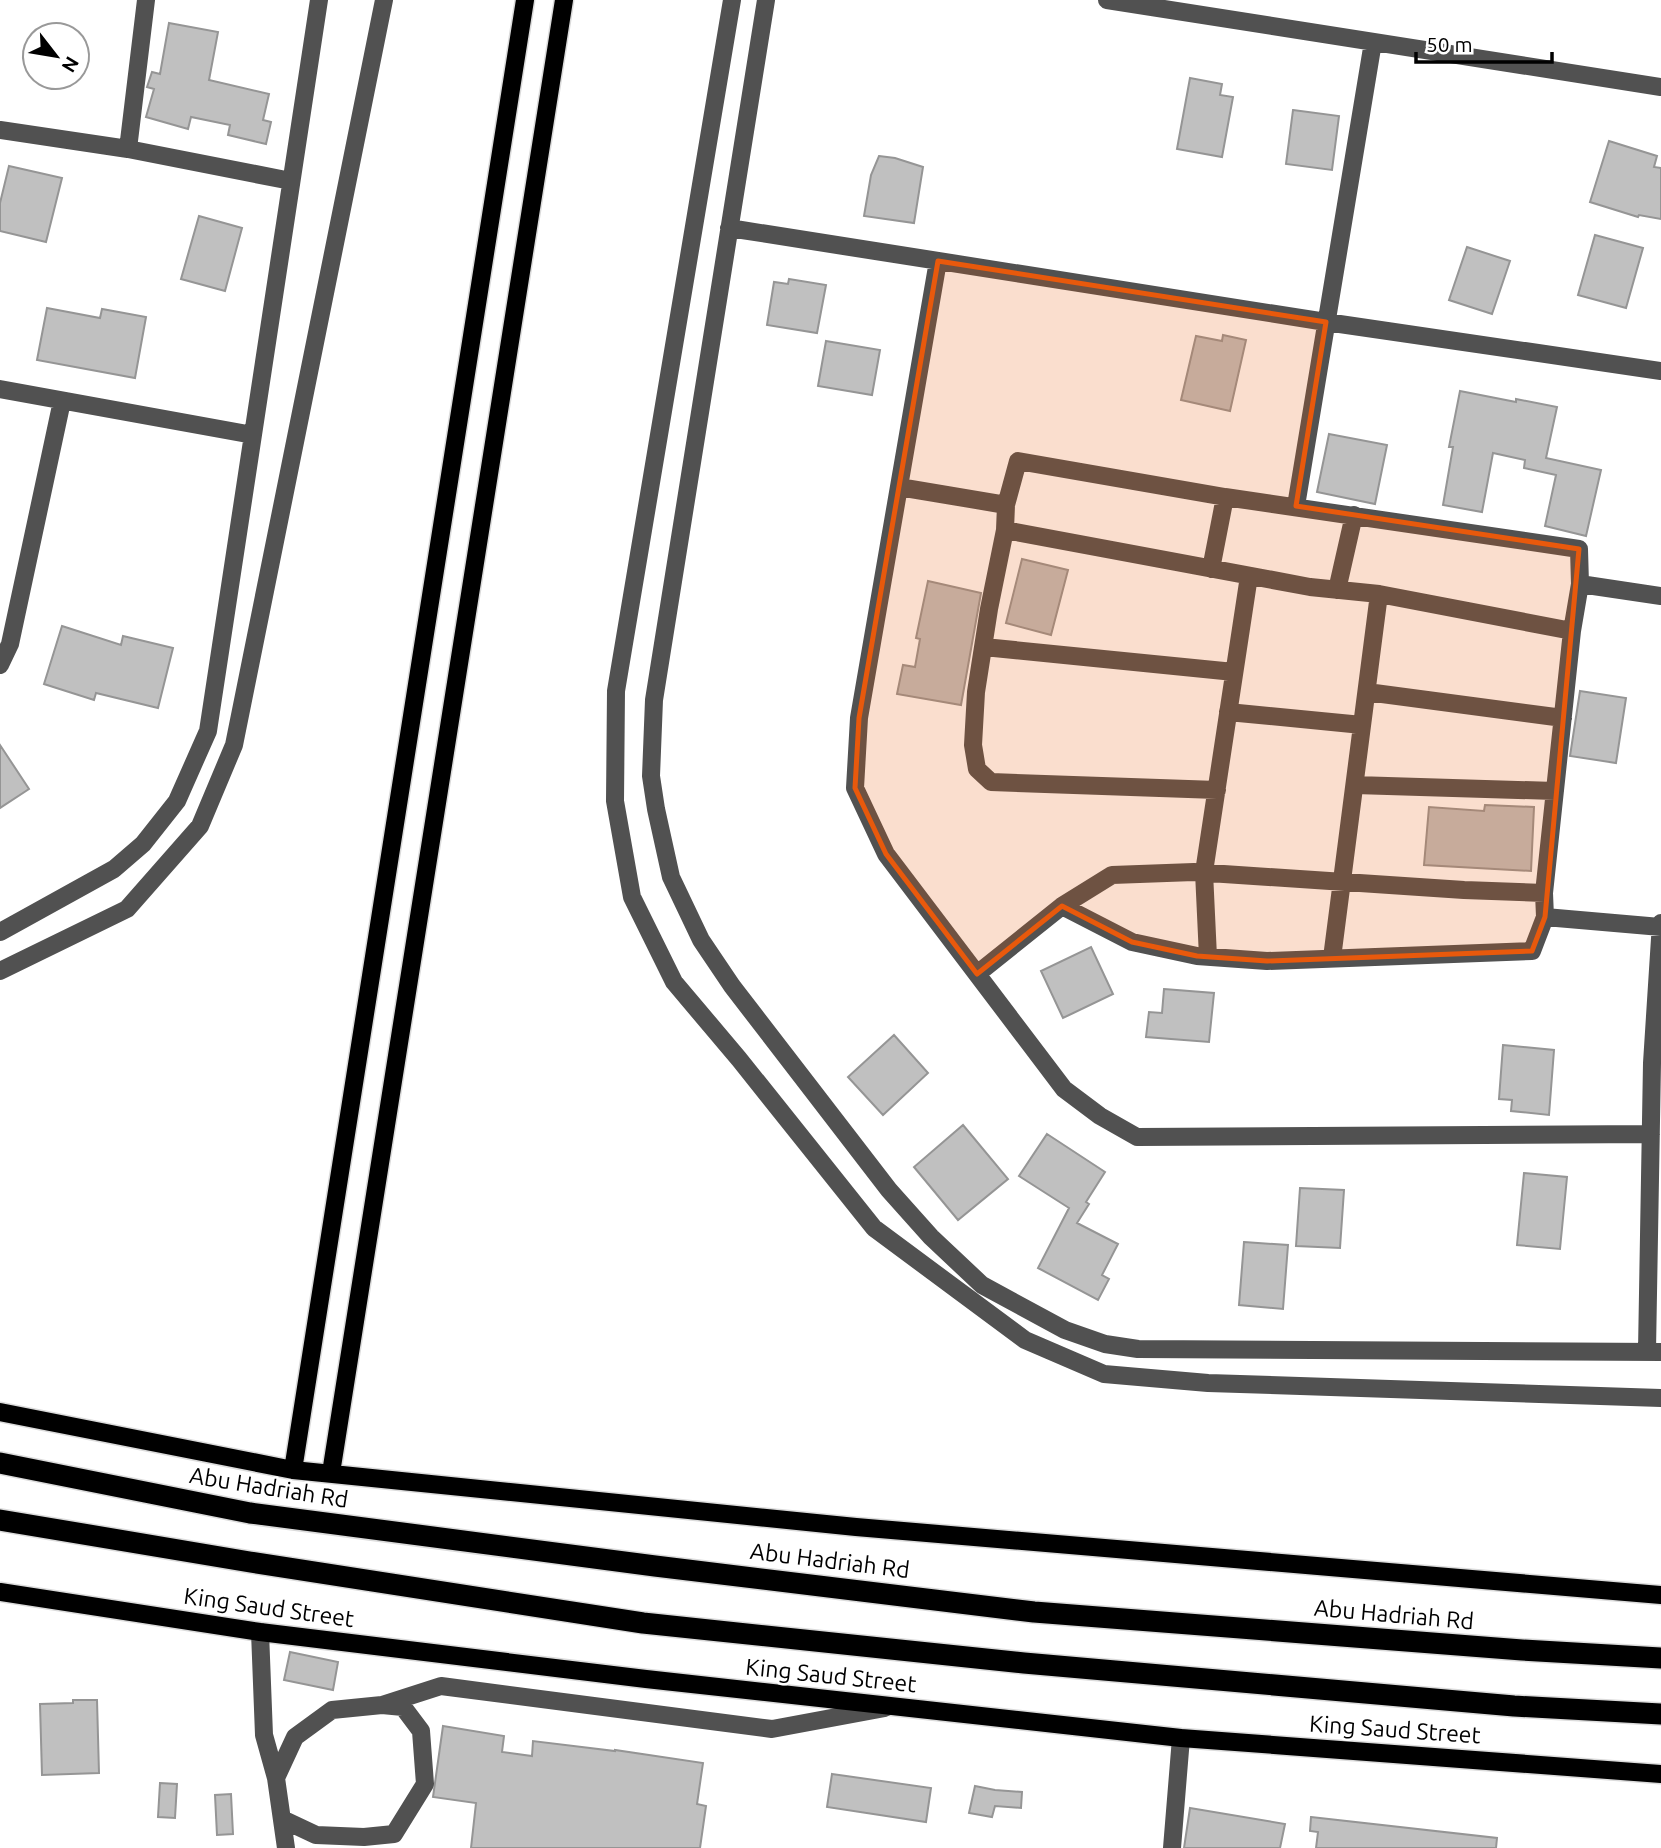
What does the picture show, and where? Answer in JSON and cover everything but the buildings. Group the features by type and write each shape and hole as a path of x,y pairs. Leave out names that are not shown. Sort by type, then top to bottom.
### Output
{"highway":[{"name":"Abu Hadriah Rd","path":"0,1463 250,1513 1021,1610 1522,1650 1661,1658"},
{"path":"0,1520 643,1623 1051,1666 1514,1706 1661,1714"}],"main road":[{"path":"293,1469 525,0"},
{"path":"331,1473 564,0"},
{"path":"0,1412 293,1469 856,1527 1661,1595"},
{"name":"King Saud Street","path":"0,1592 260,1632 632,1678 1181,1738 1661,1774"}],"street":[{"path":"128,149 146,0"},
{"path":"0,932 114,869 143,844 177,801 208,732 319,0"},
{"path":"0,971 127,909 200,827 234,745 384,0"},
{"path":"732,0 616,691 615,801 632,897 674,982 874,1228 1025,1340 1104,1374 1208,1383 1661,1398"},
{"path":"766,0 654,700 651,775 671,877 701,940 732,986 889,1190 931,1237 982,1285 1065,1330 1105,1344 1138,1349 1654,1352 1652,1063 1661,925 1545,917"},
{"path":"1107,0 1661,87"},
{"path":"1296,506 1373,42"},
{"path":"0,130 128,149 291,181"},
{"path":"729,228 1326,322 1661,371"},
{"path":"938,261 859,718 855,788 886,854 1064,1089 1100,1116 1137,1137 1651,1134"},
{"path":"0,389 253,435"},
{"path":"0,665 10,644 62,401"},
{"path":"1062,906 1132,942 1208,957 1267,961 1532,951 1545,917 1544,893 1572,631 1580,584 1579,549 1225,497 1018,461 1006,505 1005,530 976,692 973,745 977,769 991,782 1217,790"},
{"path":"899,487 1006,505"},
{"path":"1211,569 1225,497"},
{"path":"1337,590 1354,515"},
{"path":"1005,530 1248,576 1310,587 1379,594 1572,631"},
{"path":"1208,957 1204,872 1248,576"},
{"path":"1580,584 1661,596"},
{"path":"1332,958 1379,594"},
{"path":"984,648 1234,672"},
{"path":"1367,692 1563,718"},
{"path":"1228,712 1362,725"},
{"path":"1355,785 1555,791"},
{"path":"977,974 1062,906 1112,875 1204,872 1544,893"},
{"path":"260,1632 264,1735 276,1778 286,1848"},
{"path":"382,1705 441,1686 772,1729 893,1706"},
{"path":"276,1778 295,1737 332,1710 382,1705 403,1707 421,1731 425,1784 394,1835 316,1835 282,1819"},
{"path":"1172,1848 1181,1738"}],"highlighted area":[{"path":"938,261 1326,322 1296,506 1579,549 1545,917 1532,951 1267,961 1197,956 1132,942 1062,906 977,974 886,854 855,788 859,718"}]}
